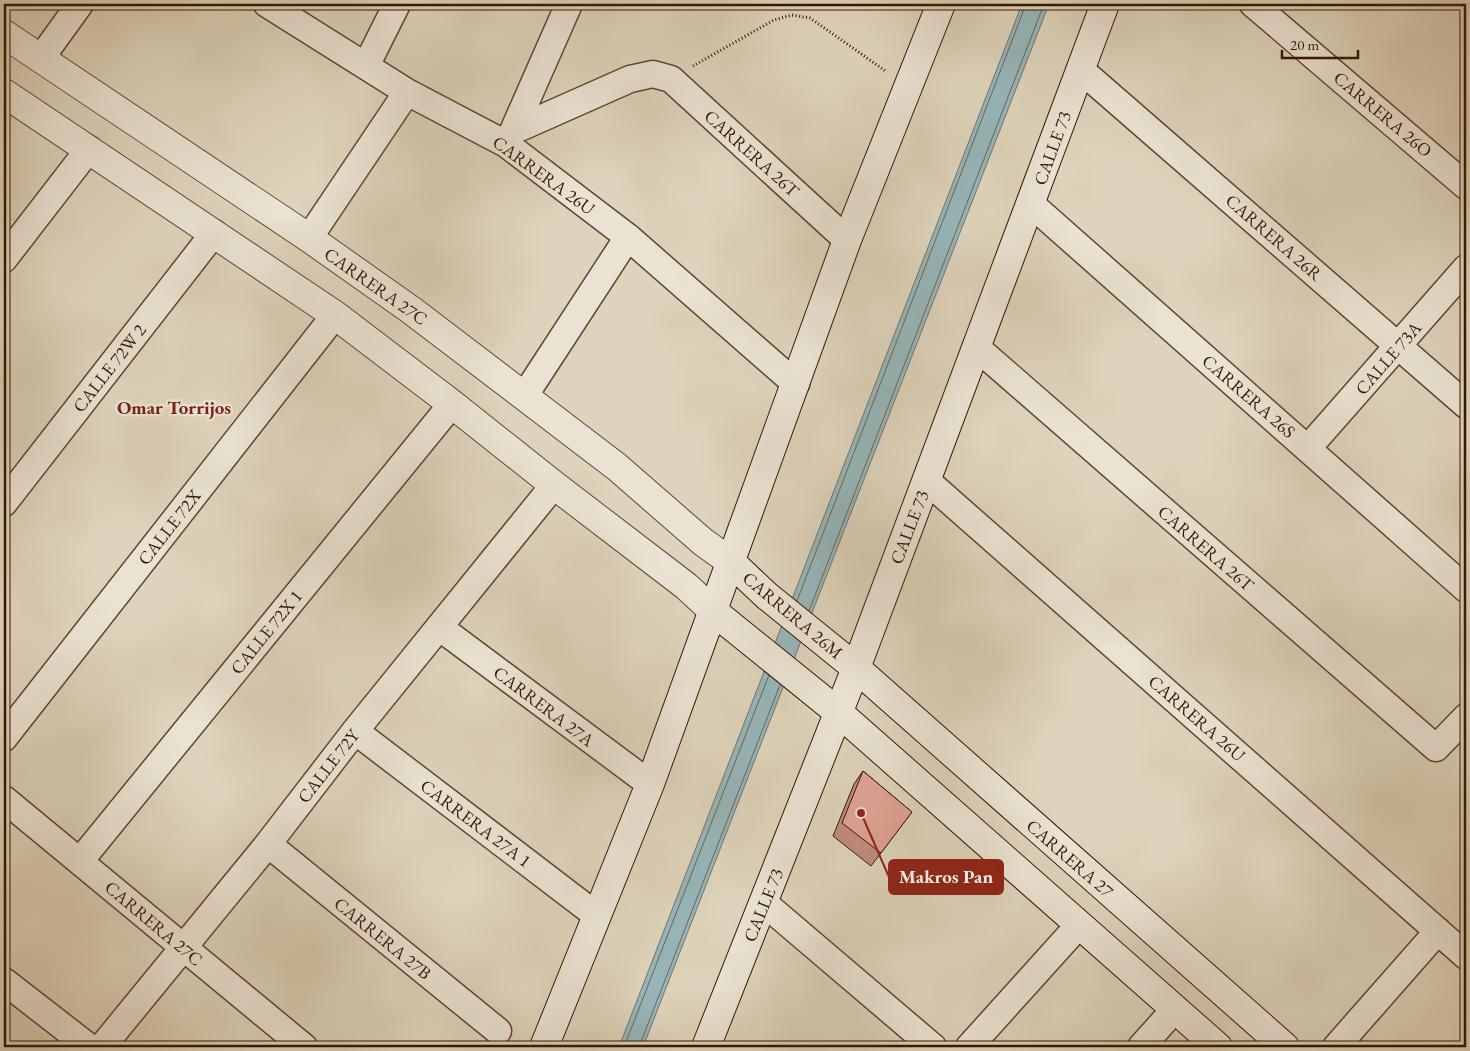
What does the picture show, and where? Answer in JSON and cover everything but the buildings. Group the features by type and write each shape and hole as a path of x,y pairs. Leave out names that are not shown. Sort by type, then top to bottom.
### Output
{"main road":[{"path":"544,1047 650,784 847,240 940,4"},
{"name":"CALLE 73","path":"708,1046 856,668 1105,4"},
{"name":"CARRERA 27C","path":"4,34 309,238 525,395 617,467 703,542 731,562"},
{"path":"4,93 335,315 686,586 713,611 838,712 1218,1047"},
{"name":"CARRERA 26M","path":"731,562 767,596 856,668"},
{"name":"CARRERA 27","path":"856,668 1285,1047"}],"street":[{"path":"40,58 80,4"},
{"name":"CARRERA 26U","path":"267,4 407,92 510,137 796,384"},
{"path":"366,66 397,4"},
{"path":"510,137 569,4"},
{"name":"CARRERA 26O","path":"1253,4 1466,186"},
{"name":"CARRERA 26R","path":"1081,70 1466,405"},
{"path":"510,137 630,79 662,77"},
{"name":"CARRERA 26T","path":"662,77 847,240"},
{"path":"309,238 407,92"},
{"path":"4,259 89,149"},
{"name":"CARRERA 26S","path":"1031,204 1466,590"},
{"name":"CALLE 72W 2","path":"4,503 214,233"},
{"path":"525,395 628,237"},
{"name":"CALLE 73A","path":"1308,448 1466,268"},
{"name":"CALLE 72X","path":"4,738 335,315"},
{"name":"CARRERA 26T","path":"976,347 1436,748 1466,716"},
{"name":"CALLE 72X 1","path":"80,860 452,404"},
{"name":"CARRERA 26U","path":"927,481 1466,956"},
{"name":"CALLE 72Y","path":"102,1047 268,844 355,731 554,485"},
{"name":"CARRERA 27A","path":"439,627 650,784"},
{"name":"CARRERA 27A 1","path":"355,731 596,915"},
{"name":"CARRERA 27C","path":"4,799 304,1047"},
{"name":"CARRERA 27B","path":"268,844 498,1031"},
{"path":"764,902 933,1047"},
{"path":"969,1047 1079,925"},
{"path":"1336,1047 1438,931"},
{"path":"4,981 88,1047"},
{"path":"1141,1047 1175,1009"}],"path":[{"path":"662,77 774,20 792,15 810,18 908,86"}],"water":[{"path":"1022,4 1049,4 643,1047 619,1047"}],"place":[{"name":"Makros Pan","path":"861,813"}],"district":[{"name":"Omar Torrijos","path":"174,407"}]}
